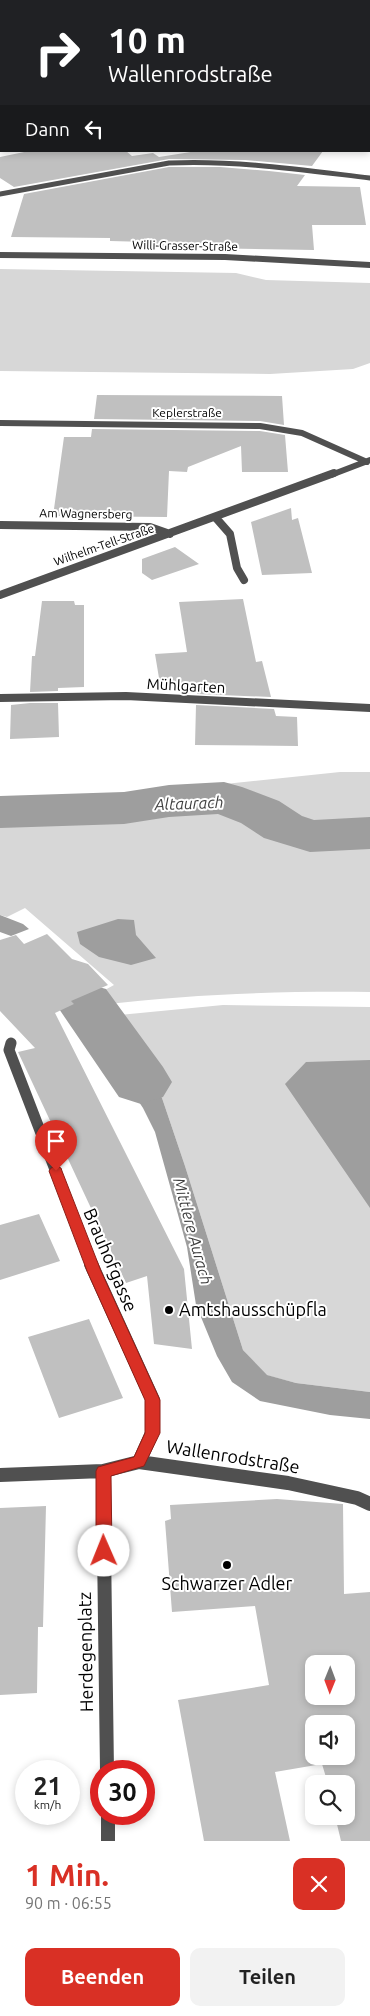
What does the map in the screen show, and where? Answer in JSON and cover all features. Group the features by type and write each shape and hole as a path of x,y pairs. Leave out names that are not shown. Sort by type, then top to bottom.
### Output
{"street":[{"path":"0,194 169,163 192,161 219,162 370,178"},
{"name":"Willi-Grasser-Straße","path":"0,255 225,257 370,265"},
{"name":"Keplerstraße","path":"0,423 260,426 302,434 369,461"},
{"name":"Wilhelm-Tell-Straße","path":"0,595 369,461"},
{"path":"216,518 230,534 237,568 244,580"},
{"name":"Am Wagnersberg","path":"0,525 150,526 170,534"},
{"name":"Mühlgarten","path":"0,698 126,696 370,708"},
{"name":"Brauhofgasse","path":"11,1043 8,1050 94,1271 153,1400 152,1433 139,1462"},
{"name":"Wallenrodstraße","path":"0,1475 103,1471 139,1462 288,1483 358,1498 370,1504"},
{"name":"Herdegenplatz","path":"103,1471 107,1760"},
{"path":"108,1825 108,1841"}],"shaded area":[{"path":"0,269 236,273 266,280 370,283 370,363 353,369 270,374 0,371"},
{"path":"340,772 370,772 370,992 235,994 101,1005 92,997 114,985 25,908 7,917 0,915 0,801 81,799"},
{"path":"223,1005 370,1007 370,1392 296,1383 266,1375 243,1350 162,1098 109,1016"}],"water":[{"path":"0,915 23,924 29,929 11,936 0,932"},
{"path":"118,919 134,920 136,935 156,958 131,965 99,957 80,944 77,932"},
{"path":"109,1016 162,1098 243,1350 267,1375 296,1383 370,1392 370,1419 330,1415 260,1401 232,1382 217,1356 196,1305 187,1247 155,1132 143,1108 85,1021"},
{"path":"370,1060 370,1208 285,1084 306,1062"}],"building":[{"path":"24,152 127,152 132,156 153,153 159,157 191,152 322,152 312,166 245,160 169,159 14,187 0,178 0,157"},
{"path":"169,167 220,167 269,171 305,175 297,186 360,187 366,225 312,225 314,250 147,247 148,242 110,241 110,238 11,237 24,194"},
{"path":"97,395 282,396 284,425 260,421 94,419"},
{"path":"92,429 260,431 285,435 288,472 242,472 241,446 188,467 187,472 169,471 167,517 53,516 64,437 91,437"},
{"path":"291,508 292,520 298,518 312,573 262,575 251,522"},
{"path":"175,547 199,564 152,580 142,573 142,559"},
{"path":"243,599 256,662 262,661 271,697 197,694 197,688 161,690 155,654 187,652 179,602"},
{"path":"42,601 74,601 75,605 84,605 84,687 58,688 58,691 30,692 32,656 35,656"},
{"path":"58,703 59,737 10,739 11,705"},
{"path":"196,705 274,709 276,716 297,717 298,746 195,745"},
{"path":"47,934 72,959 88,964 108,985 71,1001 74,1004 55,1013 184,1269 192,1349 154,1344 147,1276 126,1283 18,1052 35,1048 0,1011 0,940 16,935 24,944"},
{"path":"39,1214 60,1261 0,1280 0,1225"},
{"path":"89,1319 123,1398 59,1418 28,1337"},
{"path":"277,1499 343,1504 344,1594 370,1592 370,1841 341,1841 337,1825 355,1825 355,1775 325,1775 322,1765 355,1765 355,1715 305,1715 305,1765 316,1765 275,1772 290,1841 204,1841 178,1700 269,1685 255,1606 172,1612 165,1521 171,1519 170,1505"},
{"path":"46,1506 43,1627 38,1627 37,1693 0,1695 0,1508"}],"waterway":[{"name":"Altaurach","path":"0,812 124,808 169,801 224,798 260,812 283,827 310,836 370,833"},
{"name":"Mittlere Aurach","path":"85,1003 141,1082"}],"place":[{"name":"Amtshausschüpfla","path":"169,1310"},
{"name":"Schwarzer Adler","path":"227,1565"}],"route":[{"path":"56,1171 94,1271 153,1400 152,1433 139,1462 103,1471 104,1551"}]}
